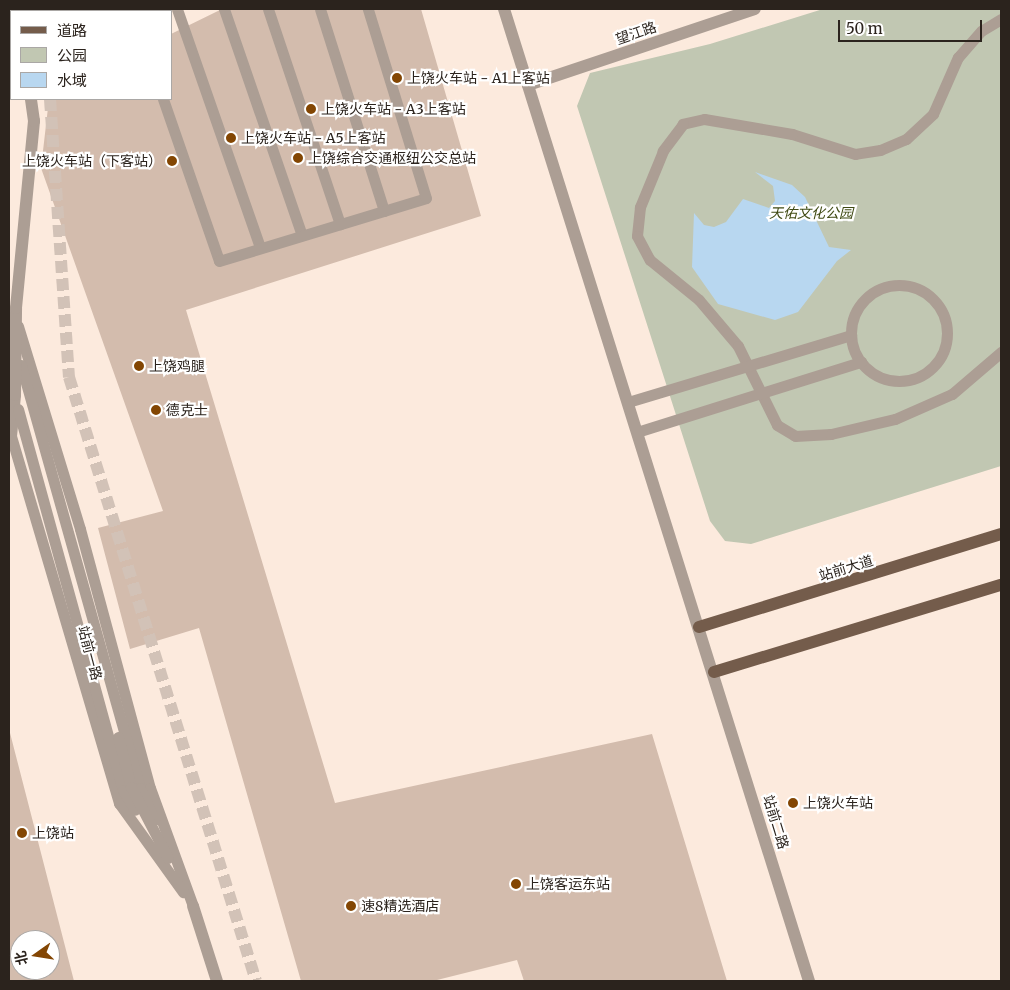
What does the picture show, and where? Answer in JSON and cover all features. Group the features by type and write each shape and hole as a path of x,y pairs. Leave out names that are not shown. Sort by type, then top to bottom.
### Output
{"main road":[{"name":"站前大道","path":"699,627 1001,534"},
{"path":"714,672 1001,585"}],"street":[{"name":"站前二路","path":"504,9 714,672 809,981"},
{"name":"望江路","path":"528,85 755,9"},
{"name":"站前一路","path":"15,395 16,314 34,121 31,100"},
{"name":"站前一路","path":"193,906 217,981"}],"lane":[{"path":"177,9 260,248"},
{"path":"224,9 302,236"},
{"path":"268,9 340,224"},
{"path":"320,9 384,211"},
{"path":"163,100 219,261 426,198 368,9"},
{"path":"1001,19 981,31 958,57 933,114 906,139 880,150 855,154 792,134 704,119 683,124 663,151 640,206 636,236 650,260 700,300 738,346 760,394 777,425 795,436 831,434 894,419 952,394 1001,352"},
{"path":"901,285 923,292 940,308 945,322 942,353 921,376 890,380 861,362 851,335 860,305 885,287 901,285"},
{"path":"16,314 80,529 150,788 193,906"},
{"path":"628,402 851,335"},
{"path":"15,344 140,788 193,906"},
{"path":"637,432 861,362"},
{"path":"15,370 131,787 193,906"},
{"name":"站前一路","path":"15,395 10,436 119,803 193,906"}],"green space":[{"name":"天佑文化公园","path":"823,9 1001,9 1001,466 751,544 725,541 710,521 577,106 590,73 710,44"}],"water":[{"path":"755,172 792,185 805,197 829,247 851,250 837,261 798,312 775,320 718,304 692,267 694,213 704,225 714,227 726,222 743,199 769,208 775,201 773,186"}],"building":[{"path":"222,9 421,9 481,216 186,310 335,803 652,734 727,981 524,981 517,960 433,981 301,981 199,628 130,649 98,528 163,511 41,168 49,100 172,100 172,34"},
{"name":"上饶站","path":"9,729 74,981 9,981"}],"tunnel":[{"path":"50,100 69,377 256,981"}],"place":[{"name":"上饶火车站 - A1上客站","path":"397,78"},
{"name":"上饶火车站 - A3上客站","path":"311,109"},
{"name":"上饶火车站 - A5上客站","path":"231,138"},
{"name":"上饶综合交通枢纽公交总站","path":"298,158"},
{"name":"上饶火车站（下客站）","path":"172,161"},
{"name":"上饶鸡腿","path":"139,366"},
{"name":"德克士","path":"156,410"},
{"name":"上饶火车站","path":"793,803"},
{"name":"上饶站","path":"22,833"},
{"name":"上饶客运东站","path":"516,884"},
{"name":"速8精选酒店","path":"351,906"}]}
